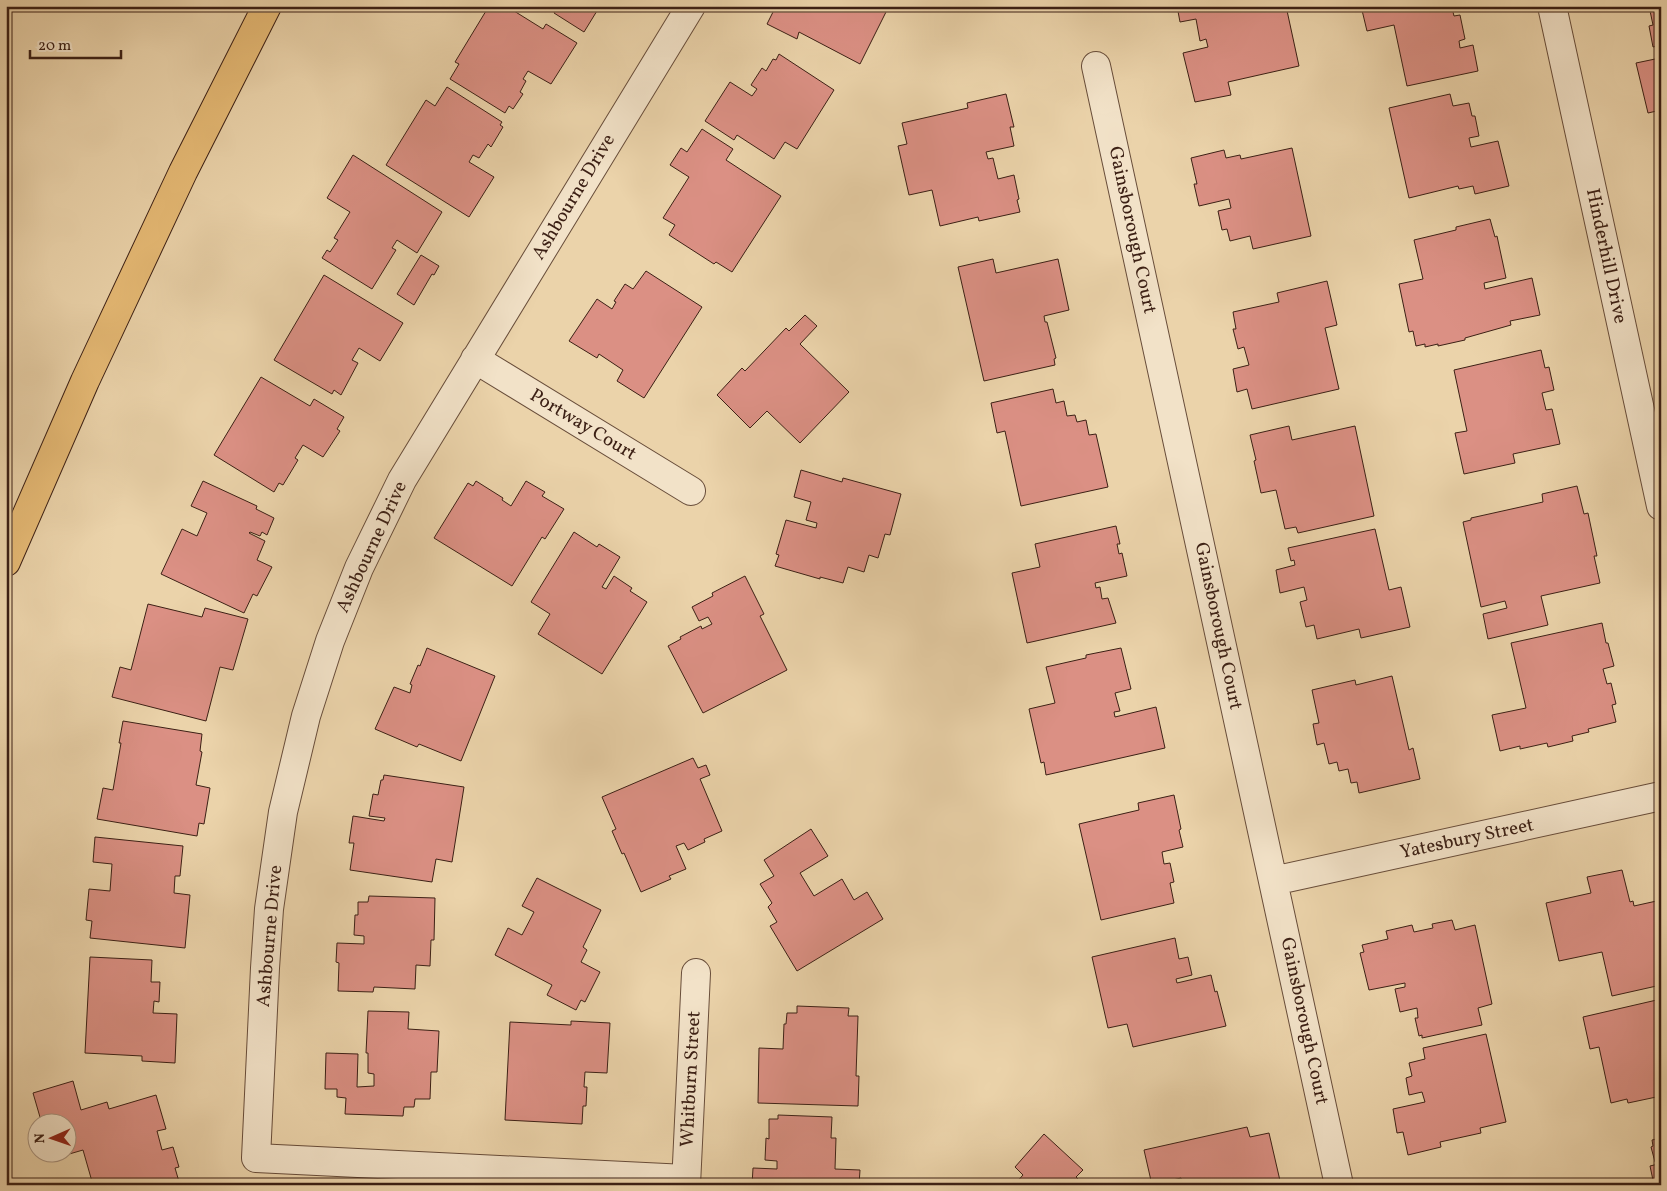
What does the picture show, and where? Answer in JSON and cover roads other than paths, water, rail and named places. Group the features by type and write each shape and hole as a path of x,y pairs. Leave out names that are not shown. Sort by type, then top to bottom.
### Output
{"highway":[{"path":"6,562 85,381 175,189 267,6"}],"street":[{"name":"Ashbourne Drive","path":"686,1182 256,1158 269,909 283,812 306,716 330,641 359,568 402,480 691,6"},
{"name":"Hinderhill Drive","path":"1552,6 1661,506"},
{"name":"Gainsborough Court","path":"1096,66 1339,1185"},
{"name":"Portway Court","path":"475,359 691,491"},
{"name":"Yatesbury Street","path":"1273,881 1661,796"},
{"name":"Whitburn Street","path":"686,1182 696,973"}]}
